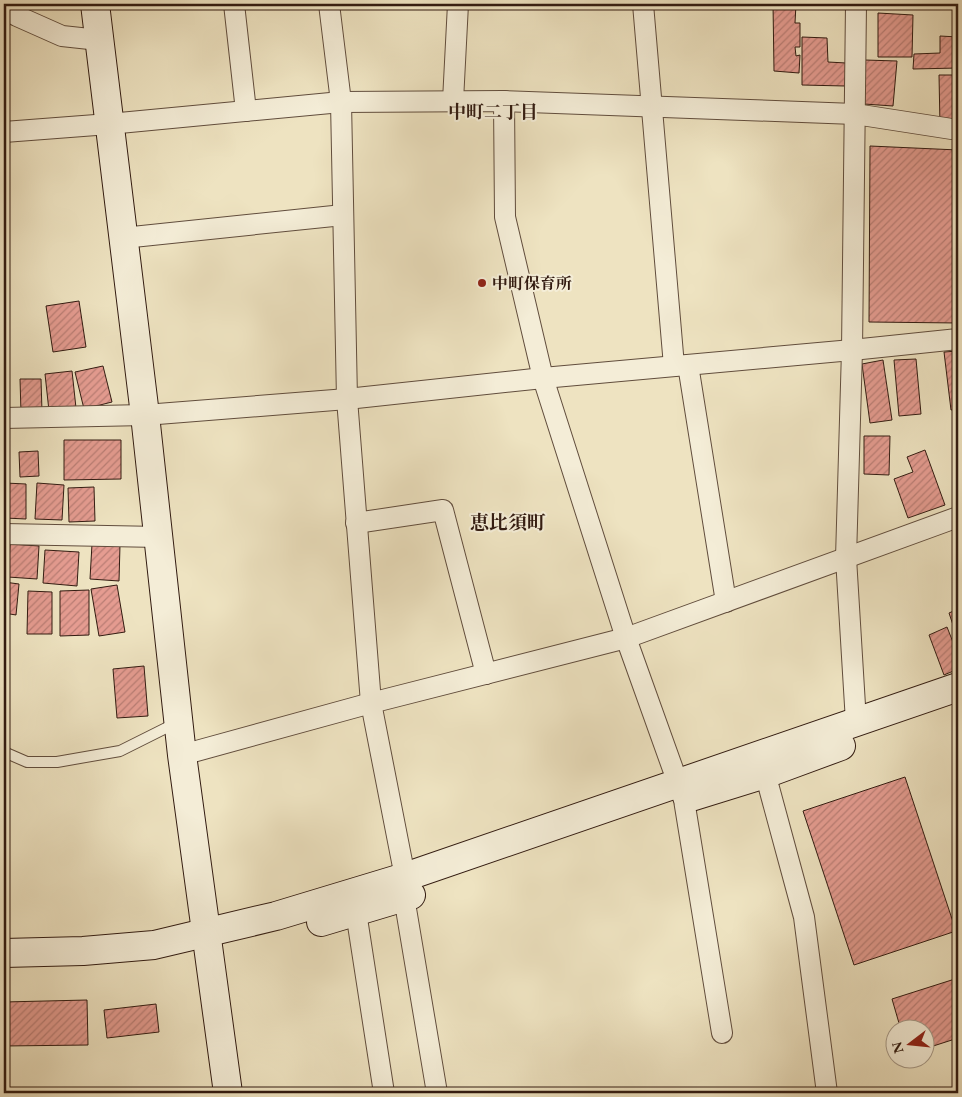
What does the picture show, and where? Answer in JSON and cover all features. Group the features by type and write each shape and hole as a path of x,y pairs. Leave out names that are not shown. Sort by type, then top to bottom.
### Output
{"street":[{"path":"95,4 108,124 145,415 182,755 228,1093"},
{"path":"234,4 246,111"},
{"path":"329,4 341,102 346,398 371,703 404,887 437,1093"},
{"path":"453,101 458,4"},
{"path":"642,4 651,106 681,366 726,602"},
{"path":"856,4 852,350 846,558 856,722"},
{"path":"4,9 62,36 99,40"},
{"path":"504,100 505,217 543,378 626,638 681,791 722,1033"},
{"path":"4,132 341,102 504,100 855,114 958,130"},
{"path":"123,238 343,215"},
{"path":"4,418 145,415 346,398 958,339"},
{"path":"356,523 443,510 486,674"},
{"path":"182,755 371,703 626,638 958,517"},
{"path":"4,534 159,537"},
{"path":"763,764 856,722 958,686"},
{"path":"4,953 83,951 281,934 354,902 404,887 681,791 763,764 958,706"},
{"path":"763,764 804,916 827,1093"},
{"path":"354,902 384,1093"},
{"path":"4,971 84,969 157,963 208,941"}],"lane":[{"path":"4,752 27,762 57,762 111,753 120,751 179,722"}],"building":[{"path":"773,4 796,4 795,23 800,23 800,47 795,47 796,56 800,55 799,73 774,71"},
{"path":"879,4 934,4 934,8 879,8"},
{"path":"878,13 913,15 912,57 878,57"},
{"path":"940,36 958,37 958,68 913,69 914,54 940,53"},
{"path":"802,37 827,38 828,62 846,63 845,86 802,85"},
{"path":"865,60 897,61 893,106 864,104"},
{"path":"939,75 958,75 958,127 940,126"},
{"path":"870,146 958,150 958,323 869,322"},
{"path":"79,301 86,347 53,352 46,306"},
{"path":"958,351 958,409 951,410 944,352"},
{"path":"916,359 921,414 899,416 894,360"},
{"path":"883,360 892,420 870,423 862,364"},
{"path":"103,366 112,402 84,409 75,372"},
{"path":"72,371 76,408 49,411 45,374"},
{"path":"20,379 41,379 42,412 21,413"},
{"path":"864,436 890,436 889,475 864,474"},
{"path":"64,440 121,440 121,479 64,480"},
{"path":"925,450 945,505 908,518 894,479 913,472 907,457"},
{"path":"38,451 39,476 20,477 19,452"},
{"path":"5,483 26,484 26,519 5,518"},
{"path":"37,483 64,485 62,520 35,519"},
{"path":"94,487 95,521 69,522 68,488"},
{"path":"10,544 39,546 37,579 8,577"},
{"path":"92,544 120,545 119,581 90,579"},
{"path":"45,550 79,552 77,586 43,583"},
{"path":"4,582 19,584 16,615 4,613"},
{"path":"117,585 125,632 99,636 91,589"},
{"path":"89,590 89,635 60,636 60,591"},
{"path":"28,591 52,592 52,634 27,634"},
{"path":"958,609 958,634 956,634 949,613"},
{"path":"947,627 958,655 958,669 944,675 929,635"},
{"path":"144,666 148,716 117,718 113,669"},
{"path":"905,777 956,931 854,965 803,811"},
{"path":"958,978 958,1038 934,1046 934,1020 898,1020 892,999"},
{"path":"87,1000 88,1045 4,1046 4,1002"},
{"path":"156,1004 159,1032 107,1038 104,1010"}],"place":[{"name":"中町保育所","path":"482,283"}],"district":[{"name":"中町二丁目","path":"493,112"},
{"name":"恵比須町","path":"508,522"}]}
